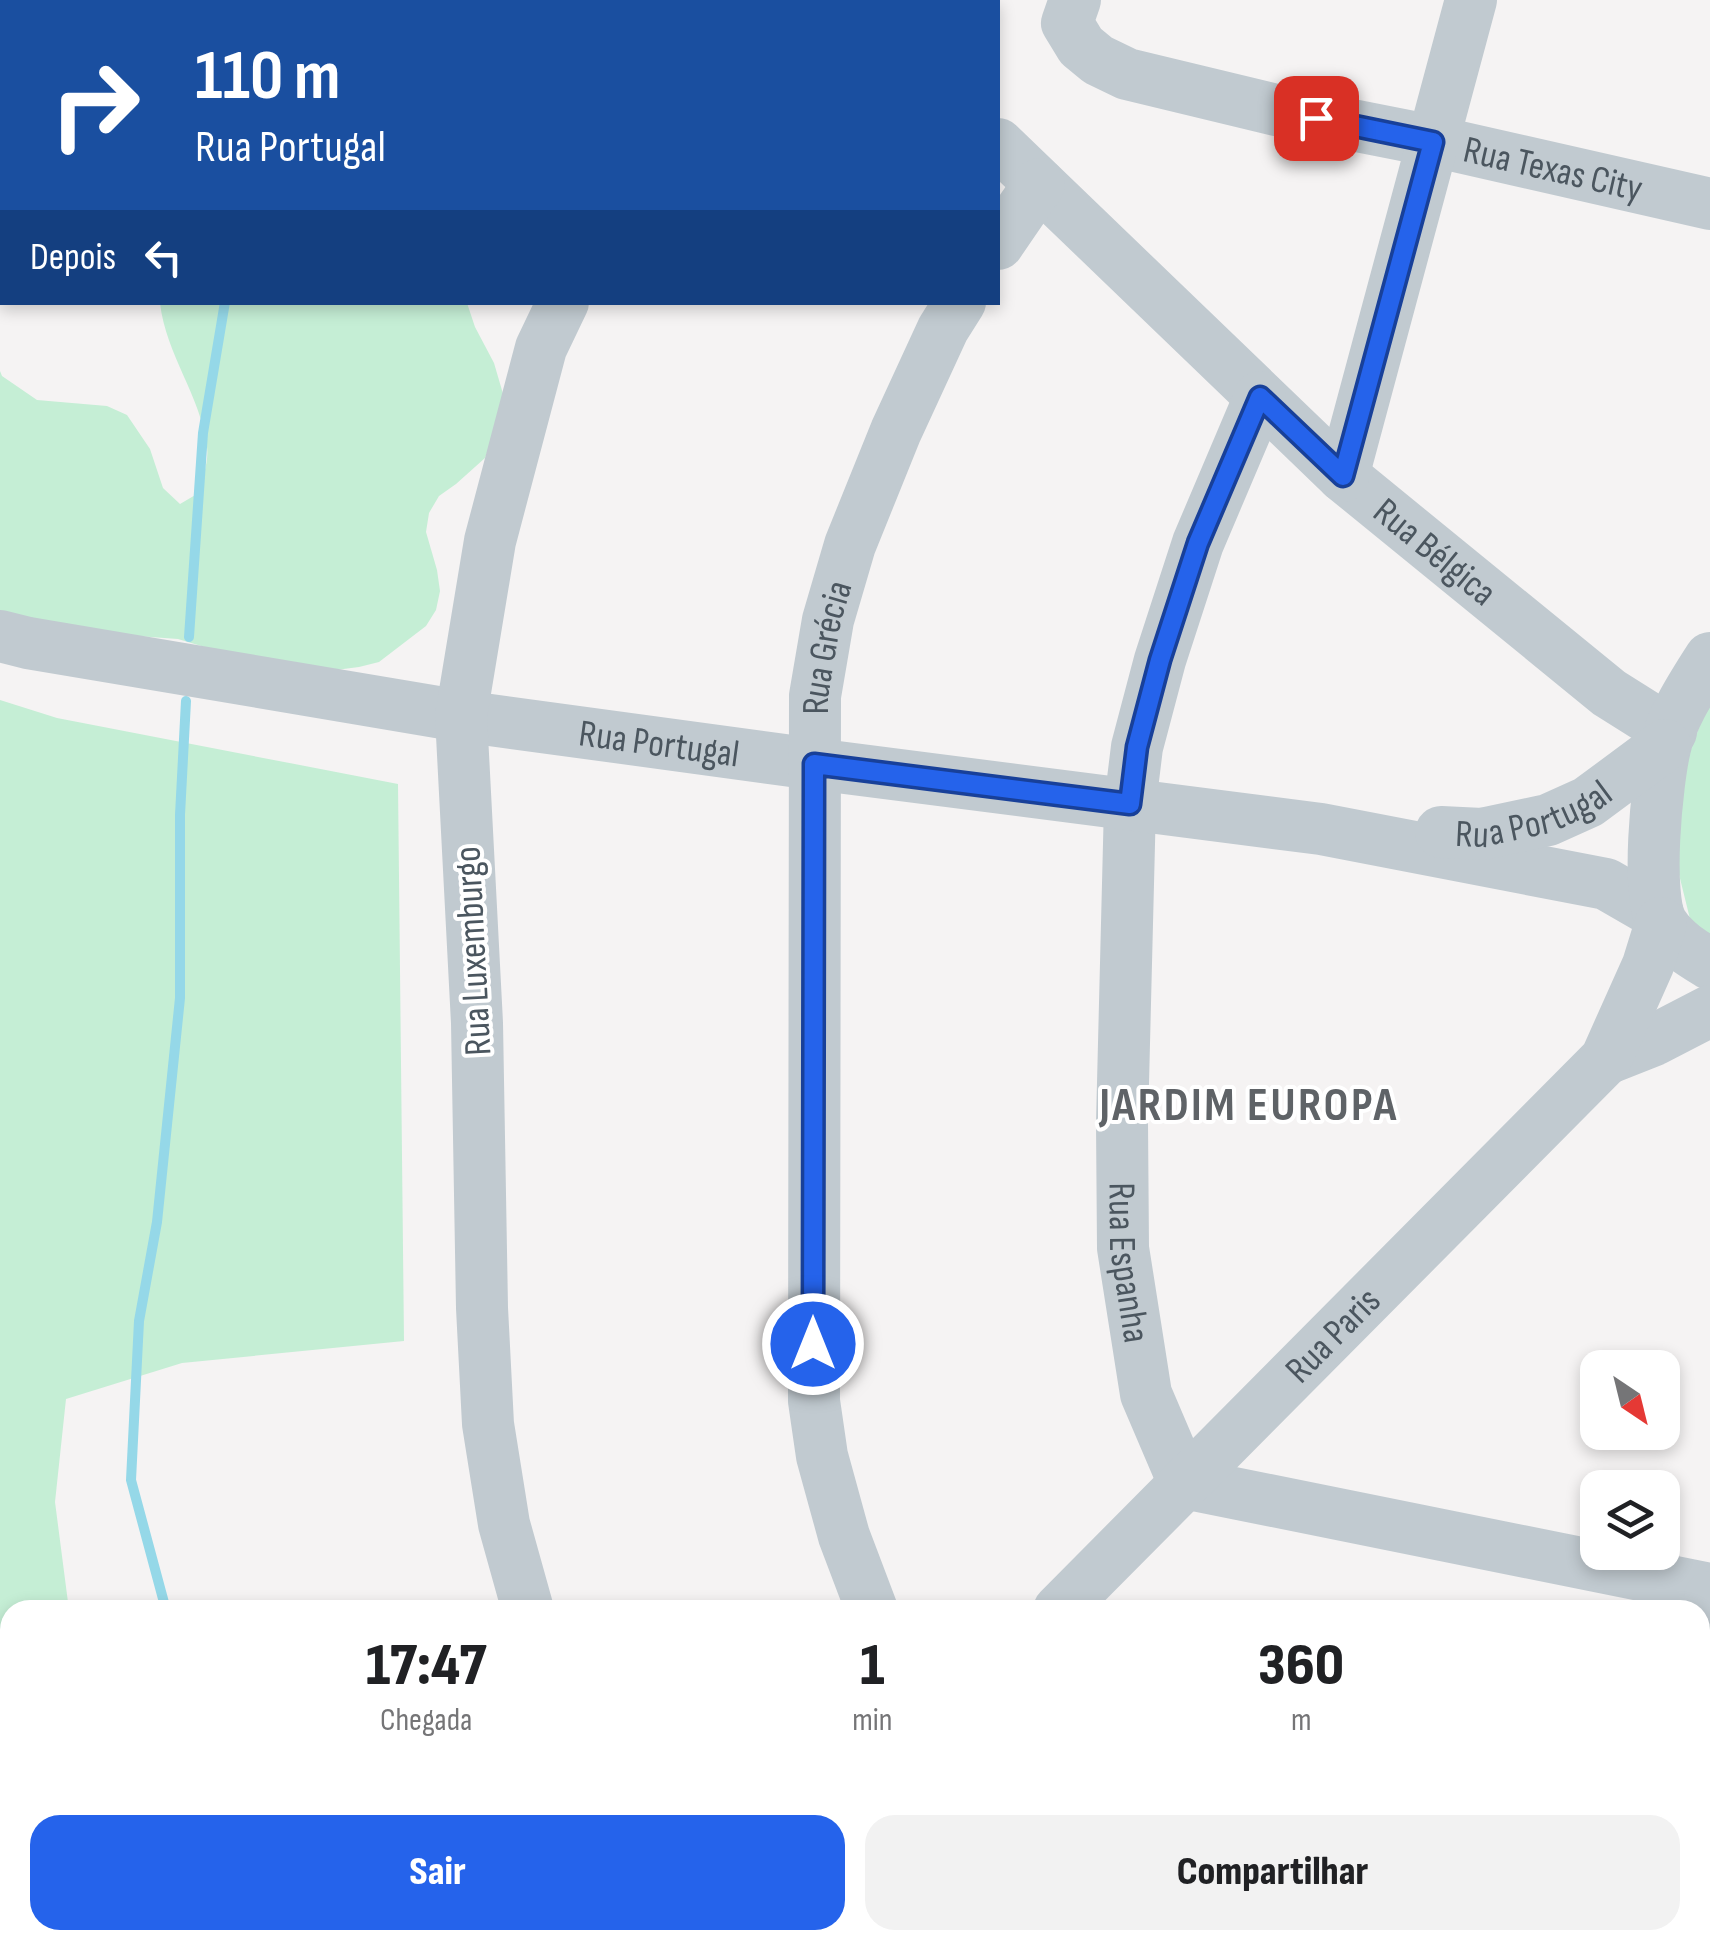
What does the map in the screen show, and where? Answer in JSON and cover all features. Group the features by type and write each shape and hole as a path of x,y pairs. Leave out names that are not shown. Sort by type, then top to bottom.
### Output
{"street":[{"path":"1343,476 1471,0"},
{"name":"Rua Texas City","path":"1071,11 1081,46 1098,60 1128,74 1710,204"},
{"name":"Rua Bélgica","path":"1000,146 1343,476 1668,738"},
{"path":"1000,241 1039,184"},
{"name":"Rua Luxemburgo","path":"525,1600 504,1524 488,1424 477,1023 461,716 490,541 541,348 562,305"},
{"name":"Rua Grécia","path":"868,1600 844,1536 822,1456 814,1401 815,696 828,620 850,545 896,430 958,305"},
{"name":"Rua Espanha","path":"1184,1484 1146,1394 1123,1248 1130,804 1137,747 1160,660 1198,543 1260,397"},
{"name":"Rua Portugal","path":"0,636 461,716 1321,829 1606,884 1660,918 1684,948 1710,964"},
{"path":"1660,918 1654,842 1668,738 1710,658"},
{"name":"Rua Portugal","path":"1321,829 1482,834 1548,820 1588,802 1668,738"},
{"name":"Rua Paris","path":"1069,1600 1606,1059 1648,965 1660,918"},
{"name":"Rua Paris","path":"1606,1059 1710,1011"},
{"path":"1184,1484 1710,1590"}],"green space":[{"path":"160,305 468,305 494,363 506,404 485,458 439,496 429,513 426,532 440,591 436,610 426,626 379,662 297,675 178,639 95,633 0,645 0,371 37,400 107,406 127,415 150,449 163,488 180,504 197,494 207,447 198,410 163,322"},
{"path":"1710,698 1710,937 1691,923 1671,842 1677,787"},
{"path":"0,700 57,718 398,784 404,1341 182,1363 66,1399 55,1502 68,1600 0,1600"}],"waterway":[{"path":"189,637 203,433 224,305"},
{"path":"163,1600 131,1480 139,1321 157,1222 180,998 180,815 186,701"}],"district":[{"name":"JARDIM EUROPA","path":"1249,1103"}],"route":[{"path":"813,1344 814,764 1130,804 1137,747 1160,660 1198,543 1260,397 1343,476 1433,142 1316,118"}]}
